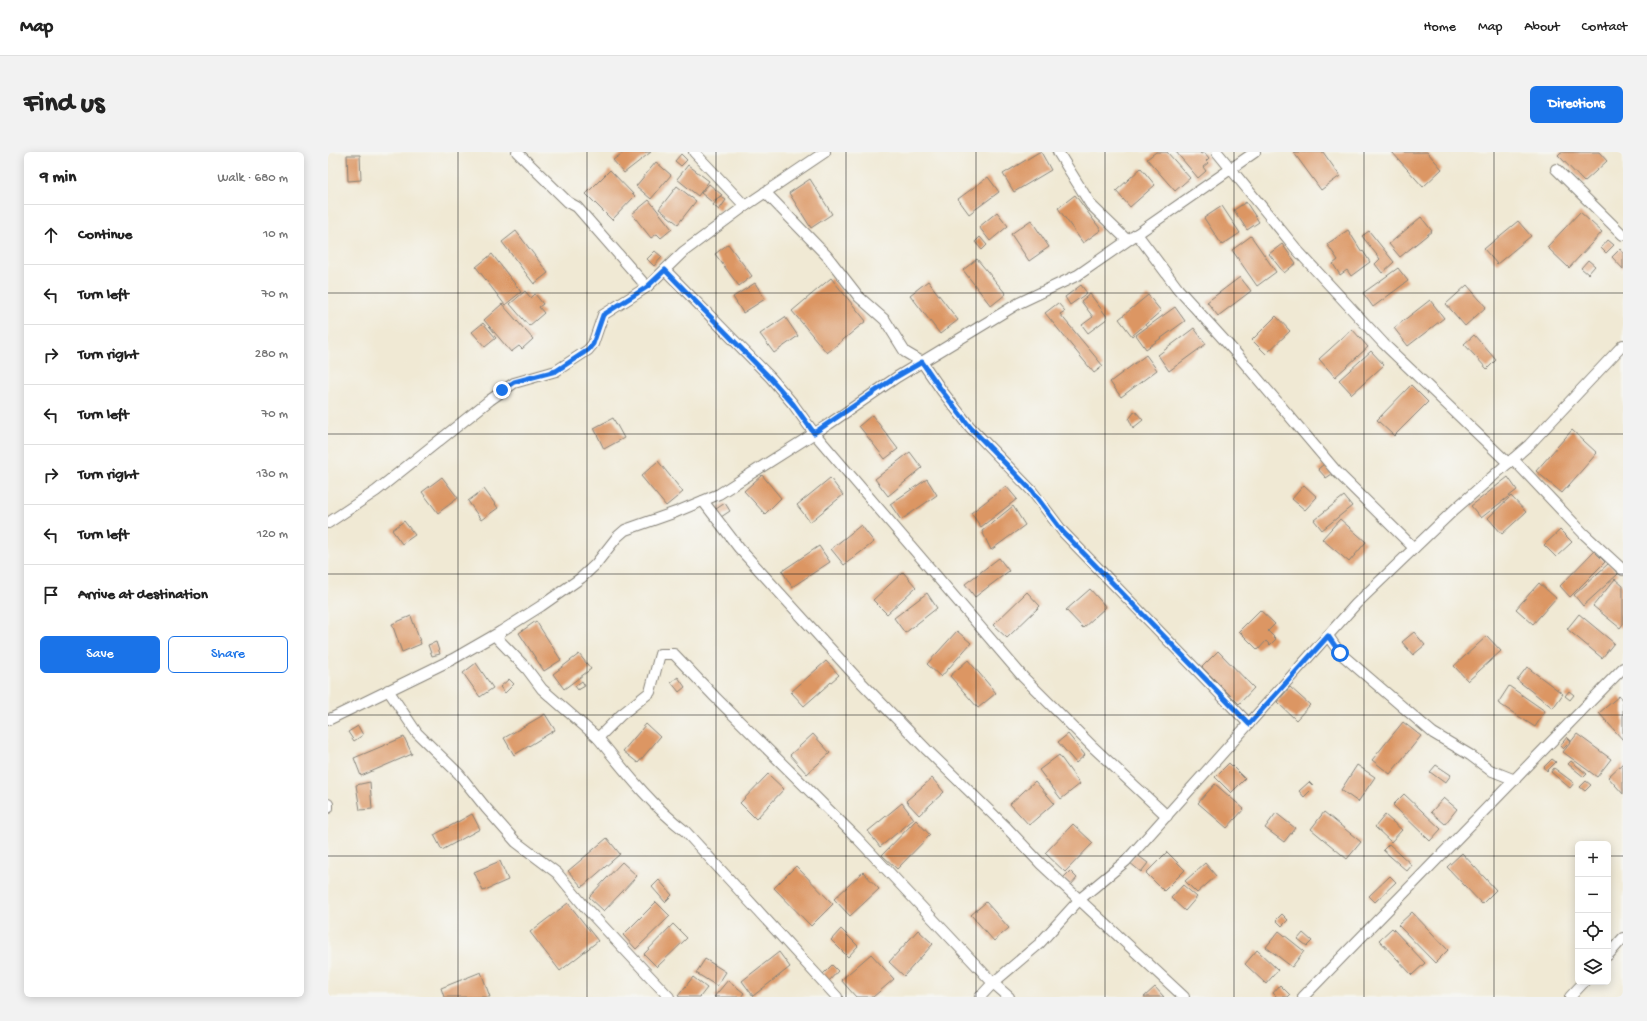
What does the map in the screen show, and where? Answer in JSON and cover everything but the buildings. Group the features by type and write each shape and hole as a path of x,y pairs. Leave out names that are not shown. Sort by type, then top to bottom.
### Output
{"street":[{"path":"517,152 568,202 577,207 647,287"},
{"path":"694,152 745,206"},
{"path":"328,523 376,491 514,382 556,371 588,350 593,344 603,315 647,287 683,252 745,206 825,152"},
{"path":"1058,152 1091,205 1127,240"},
{"path":"1217,152 1298,251 1384,344 1510,461 1623,570"},
{"path":"328,720 453,659 500,632 581,578 595,565 617,536 625,530 719,494 814,433 896,377 1020,303 1078,275 1256,152"},
{"path":"1556,169 1623,235"},
{"path":"765,192 827,256 859,297 885,320 905,352 922,362 970,427 1032,491 1063,532 1249,724"},
{"path":"1137,234 1178,289 1235,352 1336,471 1414,548"},
{"path":"665,270 770,378 793,404 814,433 1023,678 1092,747 1167,816"},
{"path":"980,997 993,983 1039,944 1080,899 1126,861 1356,604 1455,509 1529,445 1623,345"},
{"path":"703,501 739,548 857,678 1041,864 1184,997"},
{"path":"500,632 498,639 527,669 542,689 598,738 652,802 685,831 837,997"},
{"path":"1328,636 1340,653 1433,733 1470,755 1490,770 1515,780"},
{"path":"598,738 621,715 650,692 660,654 674,654 715,697 856,837 993,983 1009,997"},
{"path":"1303,997 1623,668"},
{"path":"388,690 417,733 459,774 516,842 557,873 586,907 669,997"},
{"path":"1611,952 1623,938"},
{"path":"1570,997 1581,985"}],"route":[{"path":"502,390 514,382 556,371 588,350 593,344 603,315 647,287 665,270 770,378 793,404 814,433 896,377 922,362 970,427 1032,491 1063,532 1249,724 1328,636 1340,653"}]}
